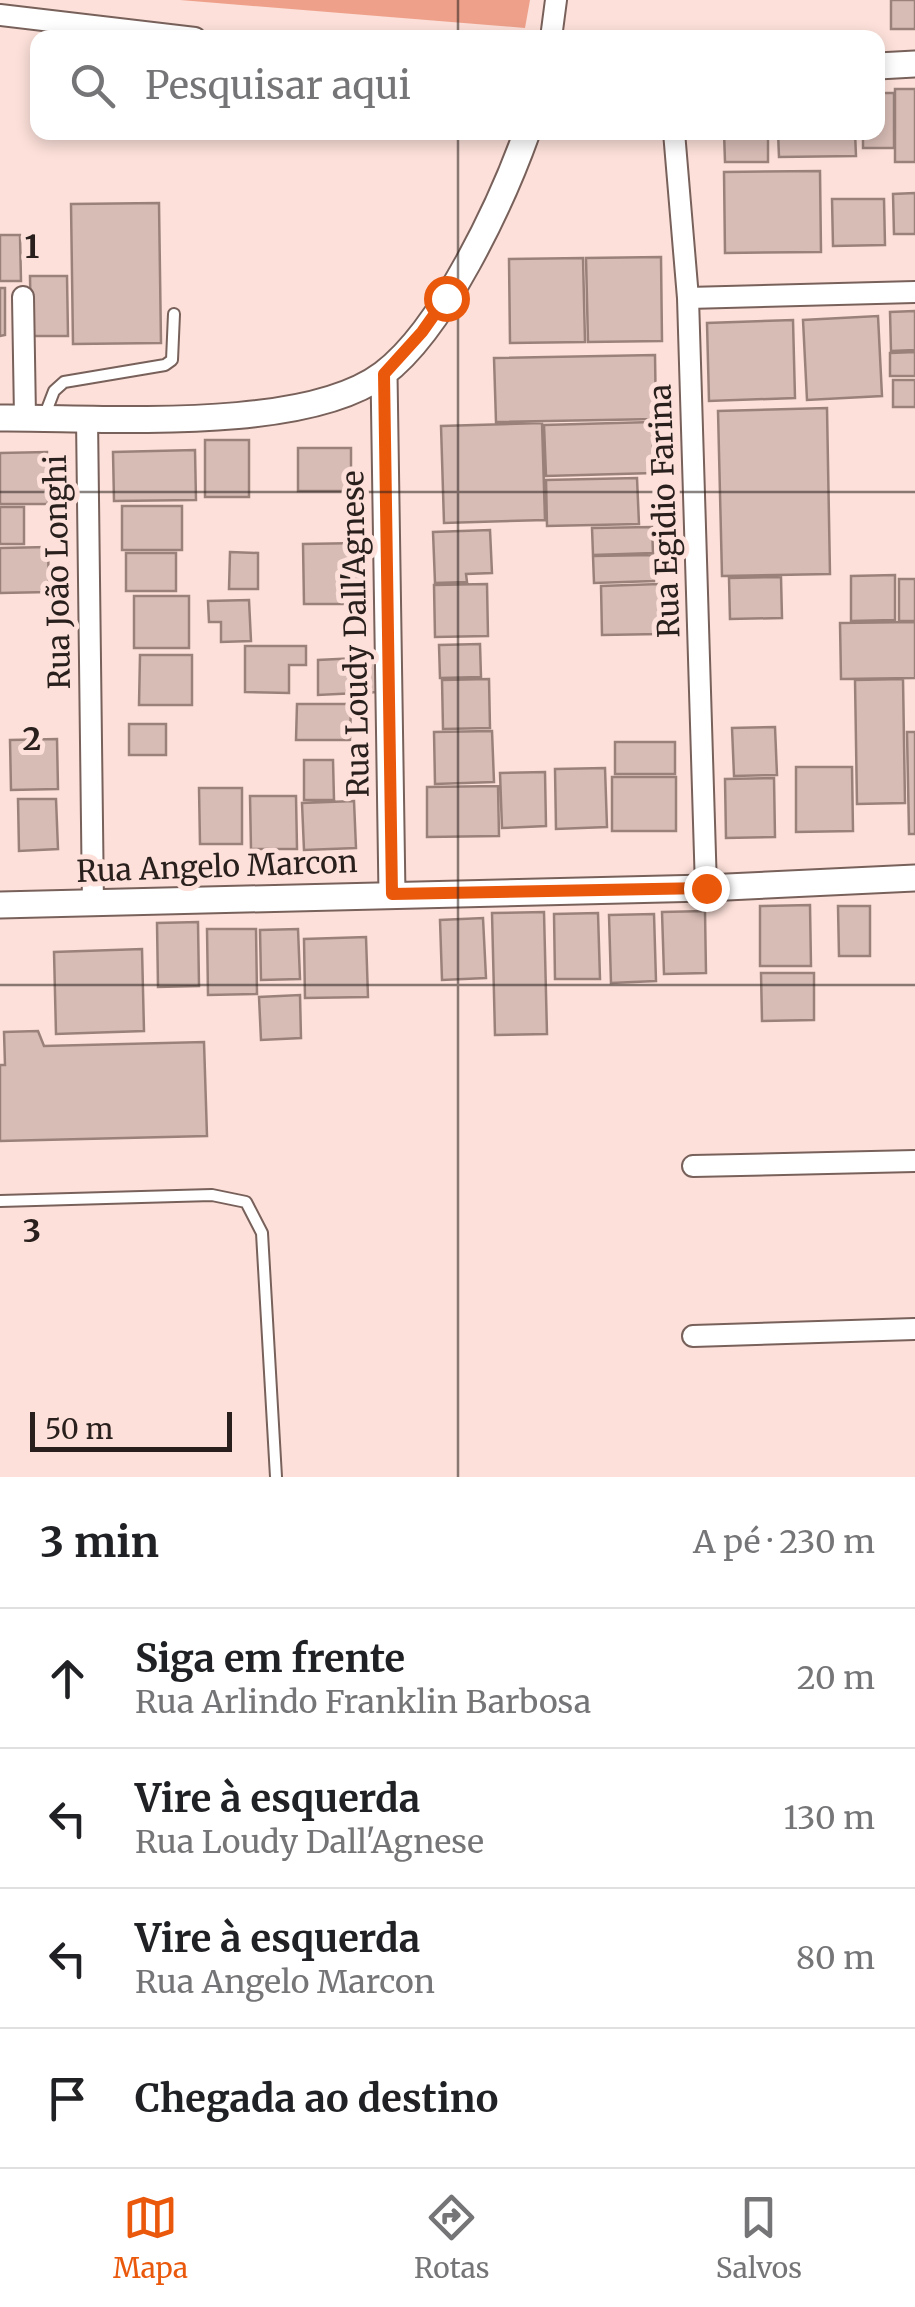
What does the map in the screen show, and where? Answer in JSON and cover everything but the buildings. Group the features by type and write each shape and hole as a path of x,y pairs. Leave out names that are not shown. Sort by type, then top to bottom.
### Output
{"street":[{"path":"552,30 556,0"},
{"path":"0,16 124,30"},
{"path":"885,66 915,64"},
{"path":"23,297 23,418 224,416 323,402 384,374 422,332 501,202 525,140"},
{"name":"Rua Egidio Farina","path":"675,140 688,298 706,888"},
{"path":"688,298 915,292"},
{"name":"Rua Loudy Dall'Agnese","path":"384,374 392,894"},
{"name":"Rua João Longhi","path":"86,418 92,904"},
{"name":"Rua Angelo Marcon","path":"0,905 706,888 915,878"},
{"path":"693,1166 915,1161"},
{"path":"693,1336 915,1329"}],"lane":[{"path":"23,418 64,382 165,365 172,360 174,314"},
{"path":"0,1201 212,1195 246,1202 262,1233 276,1477"}],"shaded area":[{"path":"180,0 530,0 525,28"}],"route":[{"path":"446,298 384,374 392,894 706,888"}]}
